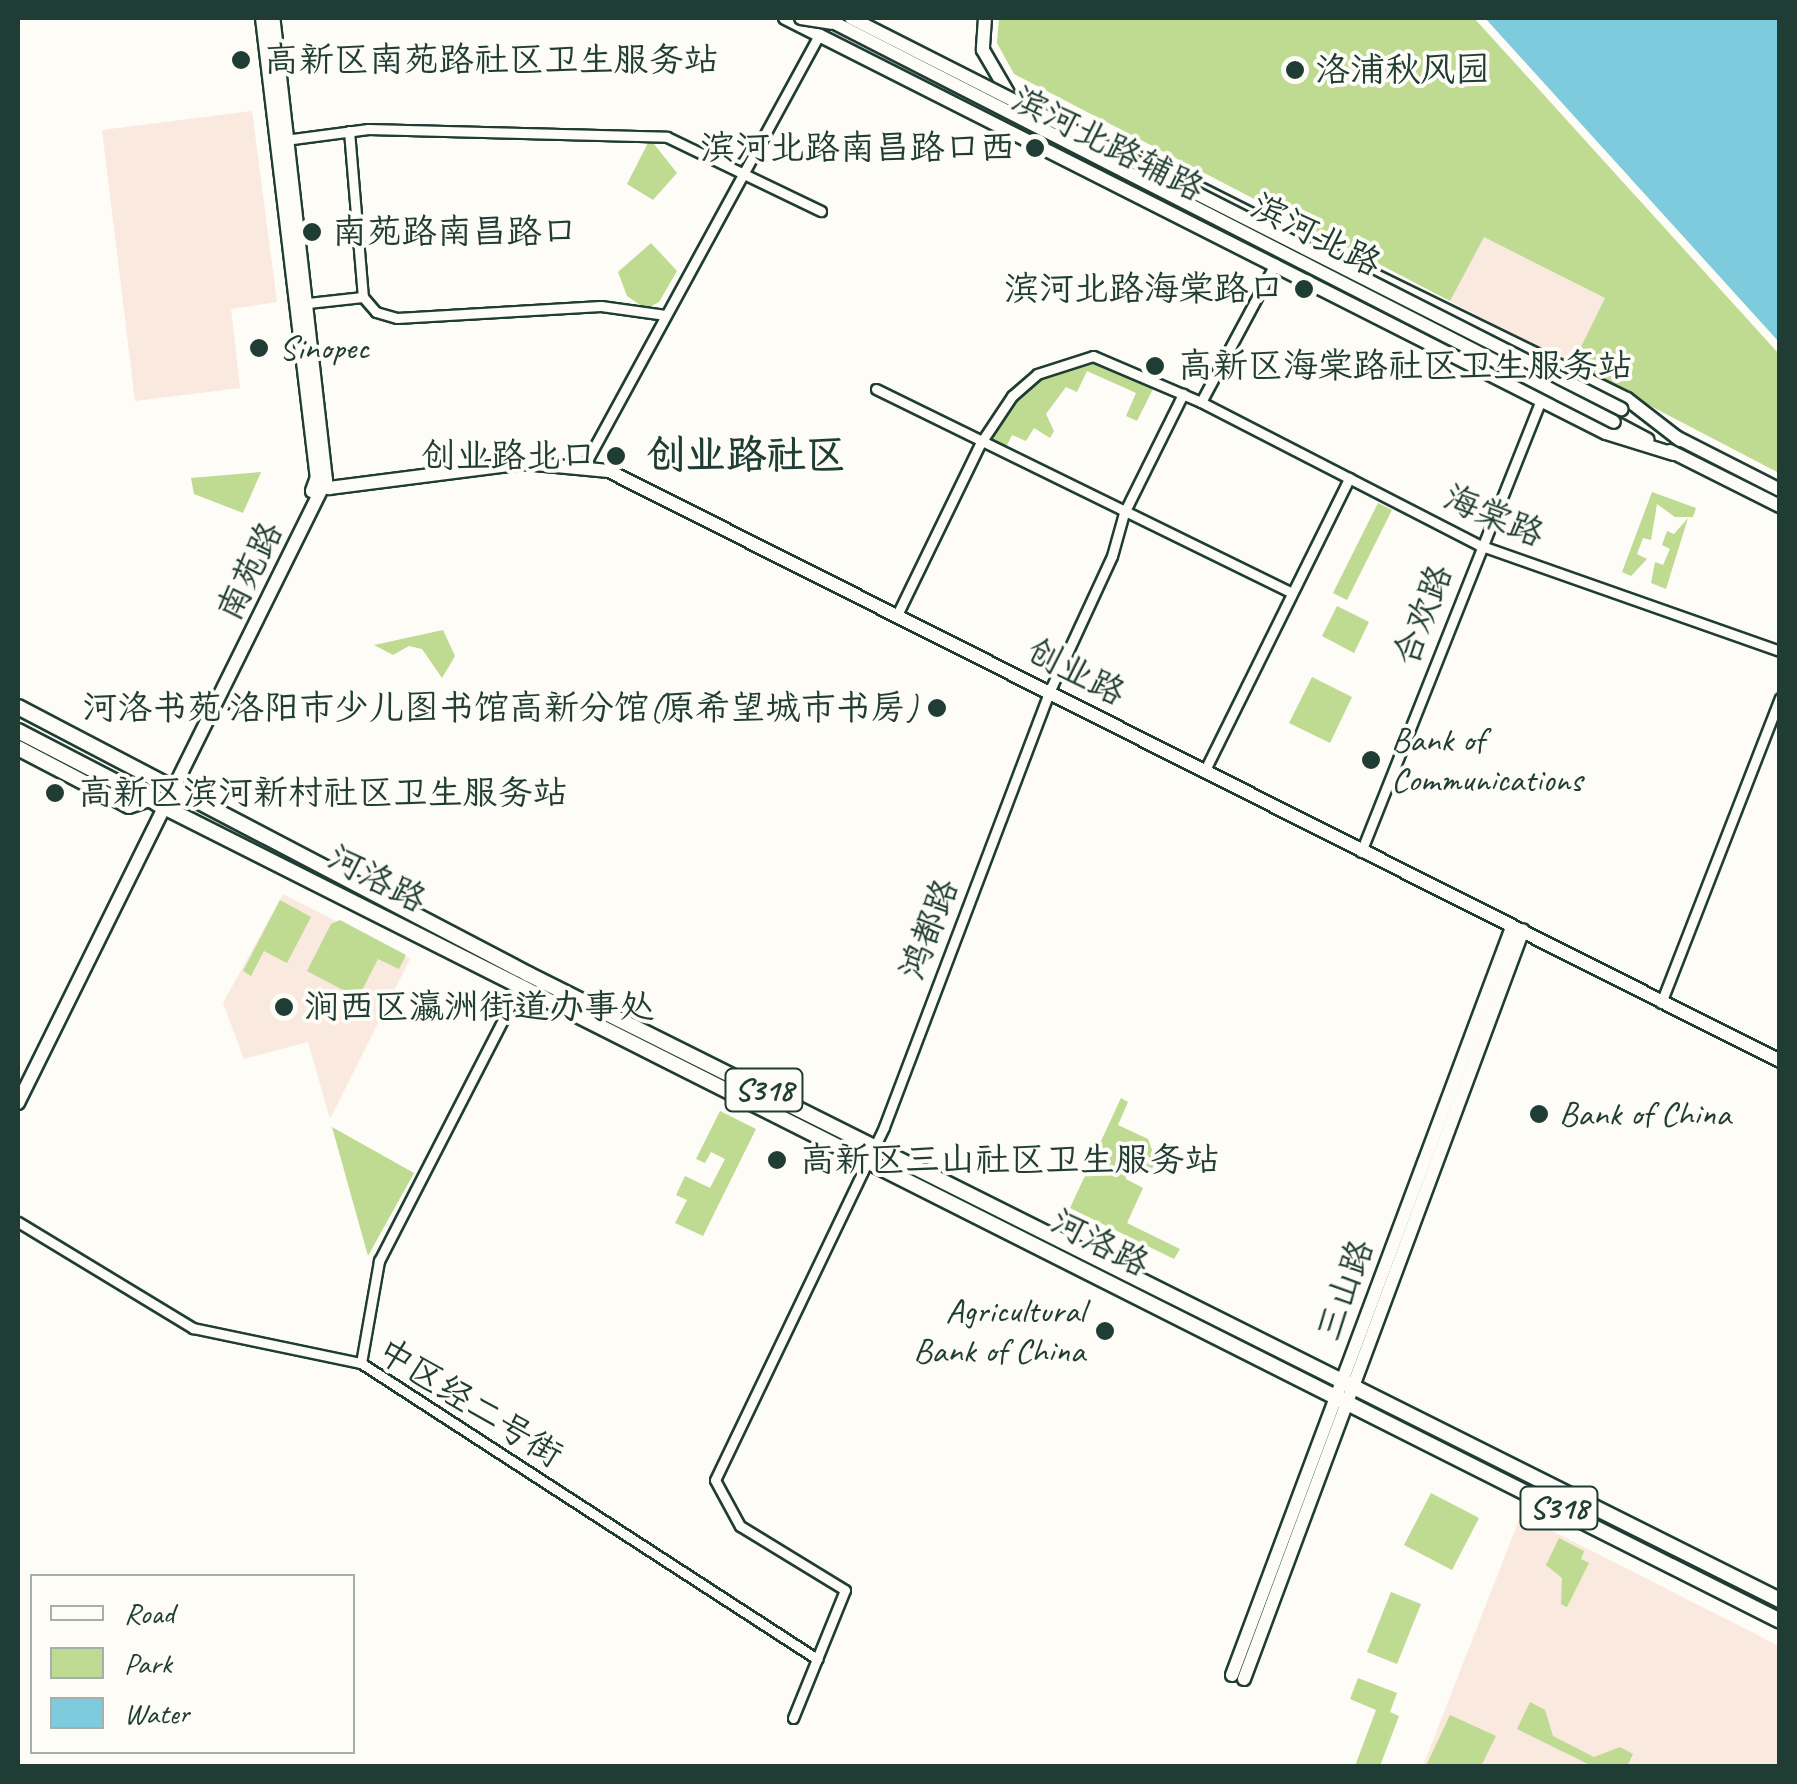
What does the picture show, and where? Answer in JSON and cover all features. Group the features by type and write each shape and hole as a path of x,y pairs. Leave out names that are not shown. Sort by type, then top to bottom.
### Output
{"main road":[{"name":"河洛路","path":"18,707 524,980"},
{"path":"18,718 24,738"},
{"name":"河洛路","path":"24,738 101,752"},
{"name":"河洛路","path":"24,738 129,806 158,803 1349,1384 1780,1600"},
{"name":"河洛路","path":"873,1152 1343,1399 1780,1621"}],"street":[{"path":"262,18 320,482"},
{"path":"273,18 308,304 320,482"},
{"name":"滨河北路辅路","path":"785,18 1276,262 1606,433 1674,454"},
{"path":"801,18 836,24 858,18"},
{"path":"585,463 830,18"},
{"name":"滨河北路辅路","path":"830,18 1008,94 1627,400 1680,440"},
{"name":"滨河北路","path":"830,18 1617,415 1680,440 1780,490"},
{"name":"滨河北路","path":"850,18 1617,415 1674,454 1780,506"},
{"path":"985,18 983,50 1008,94"},
{"path":"287,140 350,132 667,138 821,211"},
{"path":"350,132 364,297 376,312 397,318 544,306 665,315"},
{"path":"1200,402 1290,234"},
{"path":"308,304 364,297"},
{"name":"海棠路","path":"898,613 980,444 1025,385 1070,361 1093,356 1114,361 1200,402 1479,545 1780,651"},
{"path":"876,389 980,444 1292,593"},
{"name":"鸿都路","path":"818,1659 845,1590 740,1526 715,1480 873,1152 1050,690 1124,513 1183,394"},
{"name":"合欢路","path":"1362,850 1479,545 1541,399"},
{"name":"创业路","path":"320,482 524,464 612,466 1517,930 1780,1058"},
{"path":"1205,769 1349,478"},
{"name":"南苑路","path":"18,1083 158,803 170,790 320,482"},
{"path":"1661,1001 1776,719 1780,698"},
{"name":"南苑路","path":"18,1103 158,803"},
{"name":"三山路","path":"1238,1677 1517,930"},
{"path":"361,1363 379,1261 524,980"},
{"name":"中区经二号街","path":"18,1222 193,1328 361,1363 818,1659"},
{"path":"793,1718 818,1659"}],"shaded area":[{"path":"252,111 277,302 231,309 240,388 135,401 102,130"},
{"path":"1483,236 1605,298 1572,365 1450,301"},
{"path":"283,894 410,959 330,1119 308,1042 244,1059 223,1003"},
{"path":"1521,1515 1779,1646 1779,1766 1423,1766"}],"green space":[{"path":"999,18 1474,18 1779,354 1779,473 1572,365 1605,298 1484,237 1450,301 1014,74 997,43"},
{"path":"650,139 677,173 653,200 627,184"},
{"path":"651,243 677,271 659,302 646,309 627,296 618,272"},
{"path":"1097,362 1155,385 1137,421 1126,416 1136,393 1087,371 1077,392 1066,387 1046,414 1054,431 1050,438 1034,428 1026,441 1012,435 1006,447 991,440 1014,402 1041,380"},
{"path":"261,472 243,513 194,494 191,478"},
{"path":"1652,492 1696,508 1693,517 1675,517 1657,504 1651,540 1643,538 1637,554 1647,559 1631,576 1622,572"},
{"path":"1378,503 1392,510 1347,600 1333,593"},
{"path":"1688,518 1666,589 1651,583 1655,562 1663,565 1670,549 1662,545 1667,531 1674,534"},
{"path":"1337,606 1369,622 1354,653 1322,636"},
{"path":"443,630 455,656 442,678 422,649 409,646 393,655 374,645"},
{"path":"1312,677 1352,697 1330,743 1289,723"},
{"path":"280,900 311,917 287,963 264,951 251,976 243,971"},
{"path":"340,920 406,955 399,969 378,959 358,998 307,971 331,924"},
{"path":"1121,1098 1128,1102 1118,1125 1148,1139 1156,1161 1152,1169 1134,1163 1126,1169 1126,1179 1143,1188 1127,1223 1180,1249 1174,1259 1070,1208"},
{"path":"720,1111 756,1129 703,1236 675,1223 687,1200 676,1195 685,1176 710,1188 725,1159 711,1152 705,1163 696,1159"},
{"path":"332,1127 414,1173 368,1256"},
{"path":"1431,1493 1479,1518 1452,1570 1404,1545"},
{"path":"1559,1538 1584,1551 1581,1559 1589,1563 1567,1607 1561,1604 1562,1578 1546,1565"},
{"path":"1391,1592 1421,1604 1397,1664 1367,1652"},
{"path":"1358,1678 1397,1693 1390,1712 1399,1716 1380,1766 1355,1766 1376,1710 1350,1699"},
{"path":"1530,1702 1545,1710 1553,1736 1594,1757 1620,1747 1633,1754 1627,1766 1592,1766 1517,1729"},
{"path":"1450,1715 1496,1736 1481,1766 1426,1766"}],"water":[{"path":"1485,18 1779,18 1779,342"}],"place":[{"name":"高新区南苑路社区卫生服务站","path":"241,60"},
{"name":"洛浦秋风园","path":"1295,70"},
{"name":"滨河北路南昌路口西","path":"1035,148"},
{"name":"南苑路南昌路口","path":"312,232"},
{"name":"滨河北路海棠路口","path":"1304,289"},
{"name":"Sinopec","path":"259,348"},
{"name":"高新区海棠路社区卫生服务站","path":"1155,366"},
{"name":"创业路北口","path":"616,456"},
{"name":"河洛书苑·洛阳市少儿图书馆高新分馆(原希望城市书房)","path":"937,708"},
{"name":"Bank of Communications","path":"1371,760"},
{"name":"高新区滨河新村社区卫生服务站","path":"55,793"},
{"name":"涧西区瀛洲街道办事处","path":"284,1007"},
{"name":"Bank of China","path":"1539,1114"},
{"name":"高新区三山社区卫生服务站","path":"777,1160"},
{"name":"Agricultural Bank of China","path":"1105,1331"}],"district":[{"name":"创业路社区","path":"746,455"}]}
